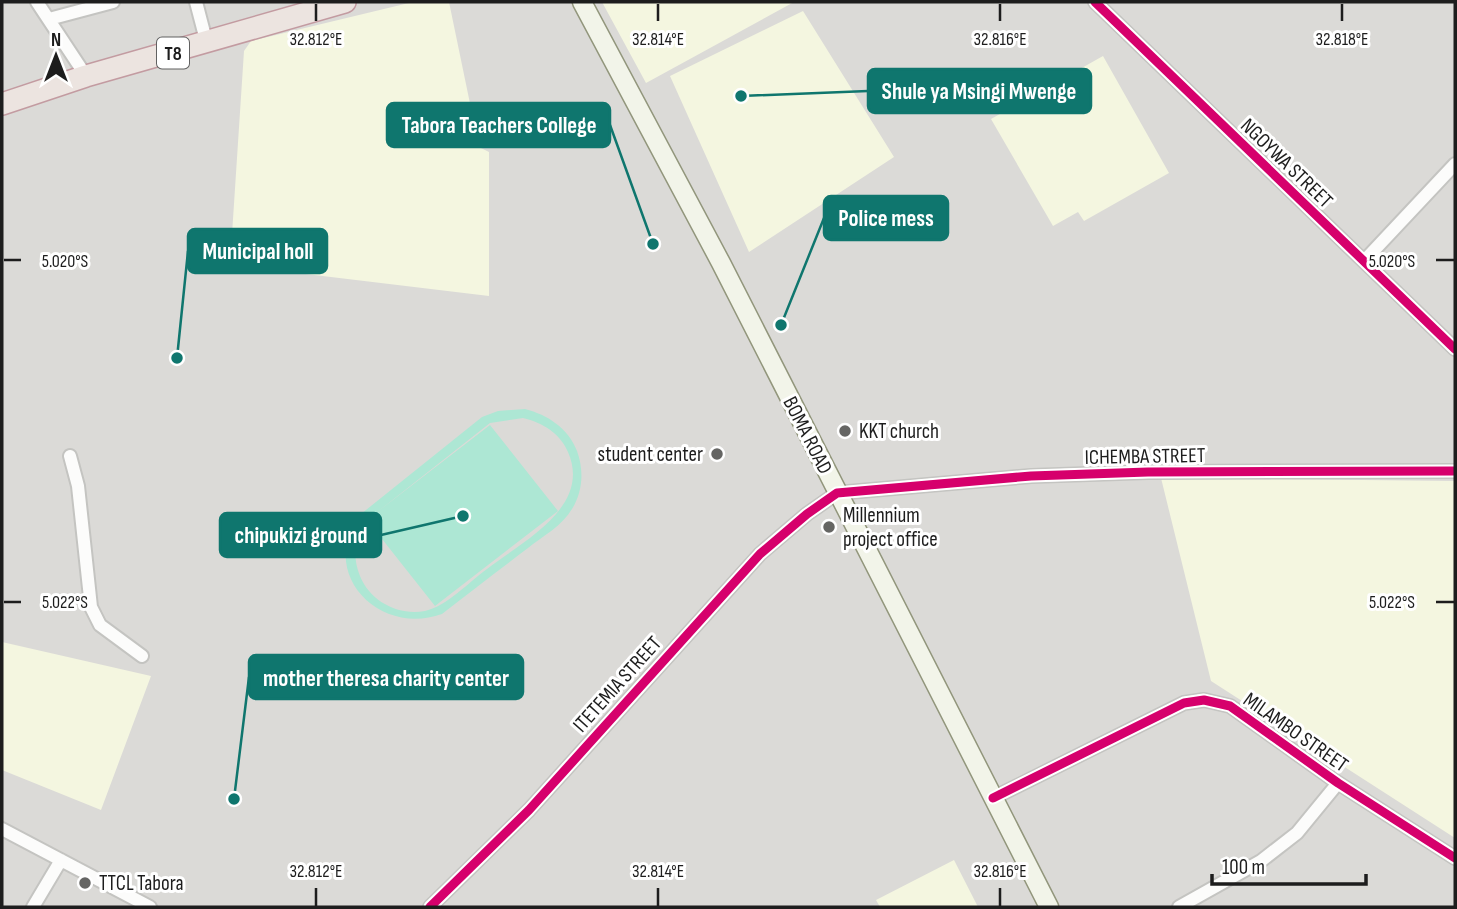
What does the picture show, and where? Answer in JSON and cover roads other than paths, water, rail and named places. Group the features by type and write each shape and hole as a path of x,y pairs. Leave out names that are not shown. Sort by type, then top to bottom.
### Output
{"highway":[{"name":"T8","path":"2,104 86,76 207,44 345,2"}],"main road":[{"name":"BOMA ROAD","path":"582,2 721,263 1049,907"}],"street":[{"path":"37,2 86,76"},
{"path":"49,19 113,2"},
{"path":"196,2 207,44"},
{"name":"NGOYWA STREET","path":"1095,2 1455,349"},
{"path":"1364,261 1455,164"},
{"path":"70,456 78,486 91,607 100,625 142,656"},
{"name":"ICHEMBA STREET","path":"837,493 944,486 1031,476 1455,471"},
{"name":"ITETEMIA STREET","path":"430,907 529,810 760,554 807,514 837,493"},
{"name":"MILAMBO STREET","path":"993,797 1184,703 1204,700 1230,706 1338,783 1455,859"},
{"path":"1179,907 1261,861 1297,833 1338,783"},
{"path":"2,829 150,907"},
{"path":"33,907 61,860"}],"place":[{"name":"Shule ya Msingi Mwenge","path":"741,96"},
{"name":"Tabora Teachers College","path":"653,244"},
{"name":"Police mess","path":"781,325"},
{"name":"Municipal holl","path":"177,358"},
{"name":"KKT church","path":"845,431"},
{"name":"student center","path":"717,454"},
{"name":"chipukizi ground","path":"463,516"},
{"name":"Millennium project office","path":"829,527"},
{"name":"mother theresa charity center","path":"234,799"},
{"name":"TTCL Tabora","path":"85,883"}]}
